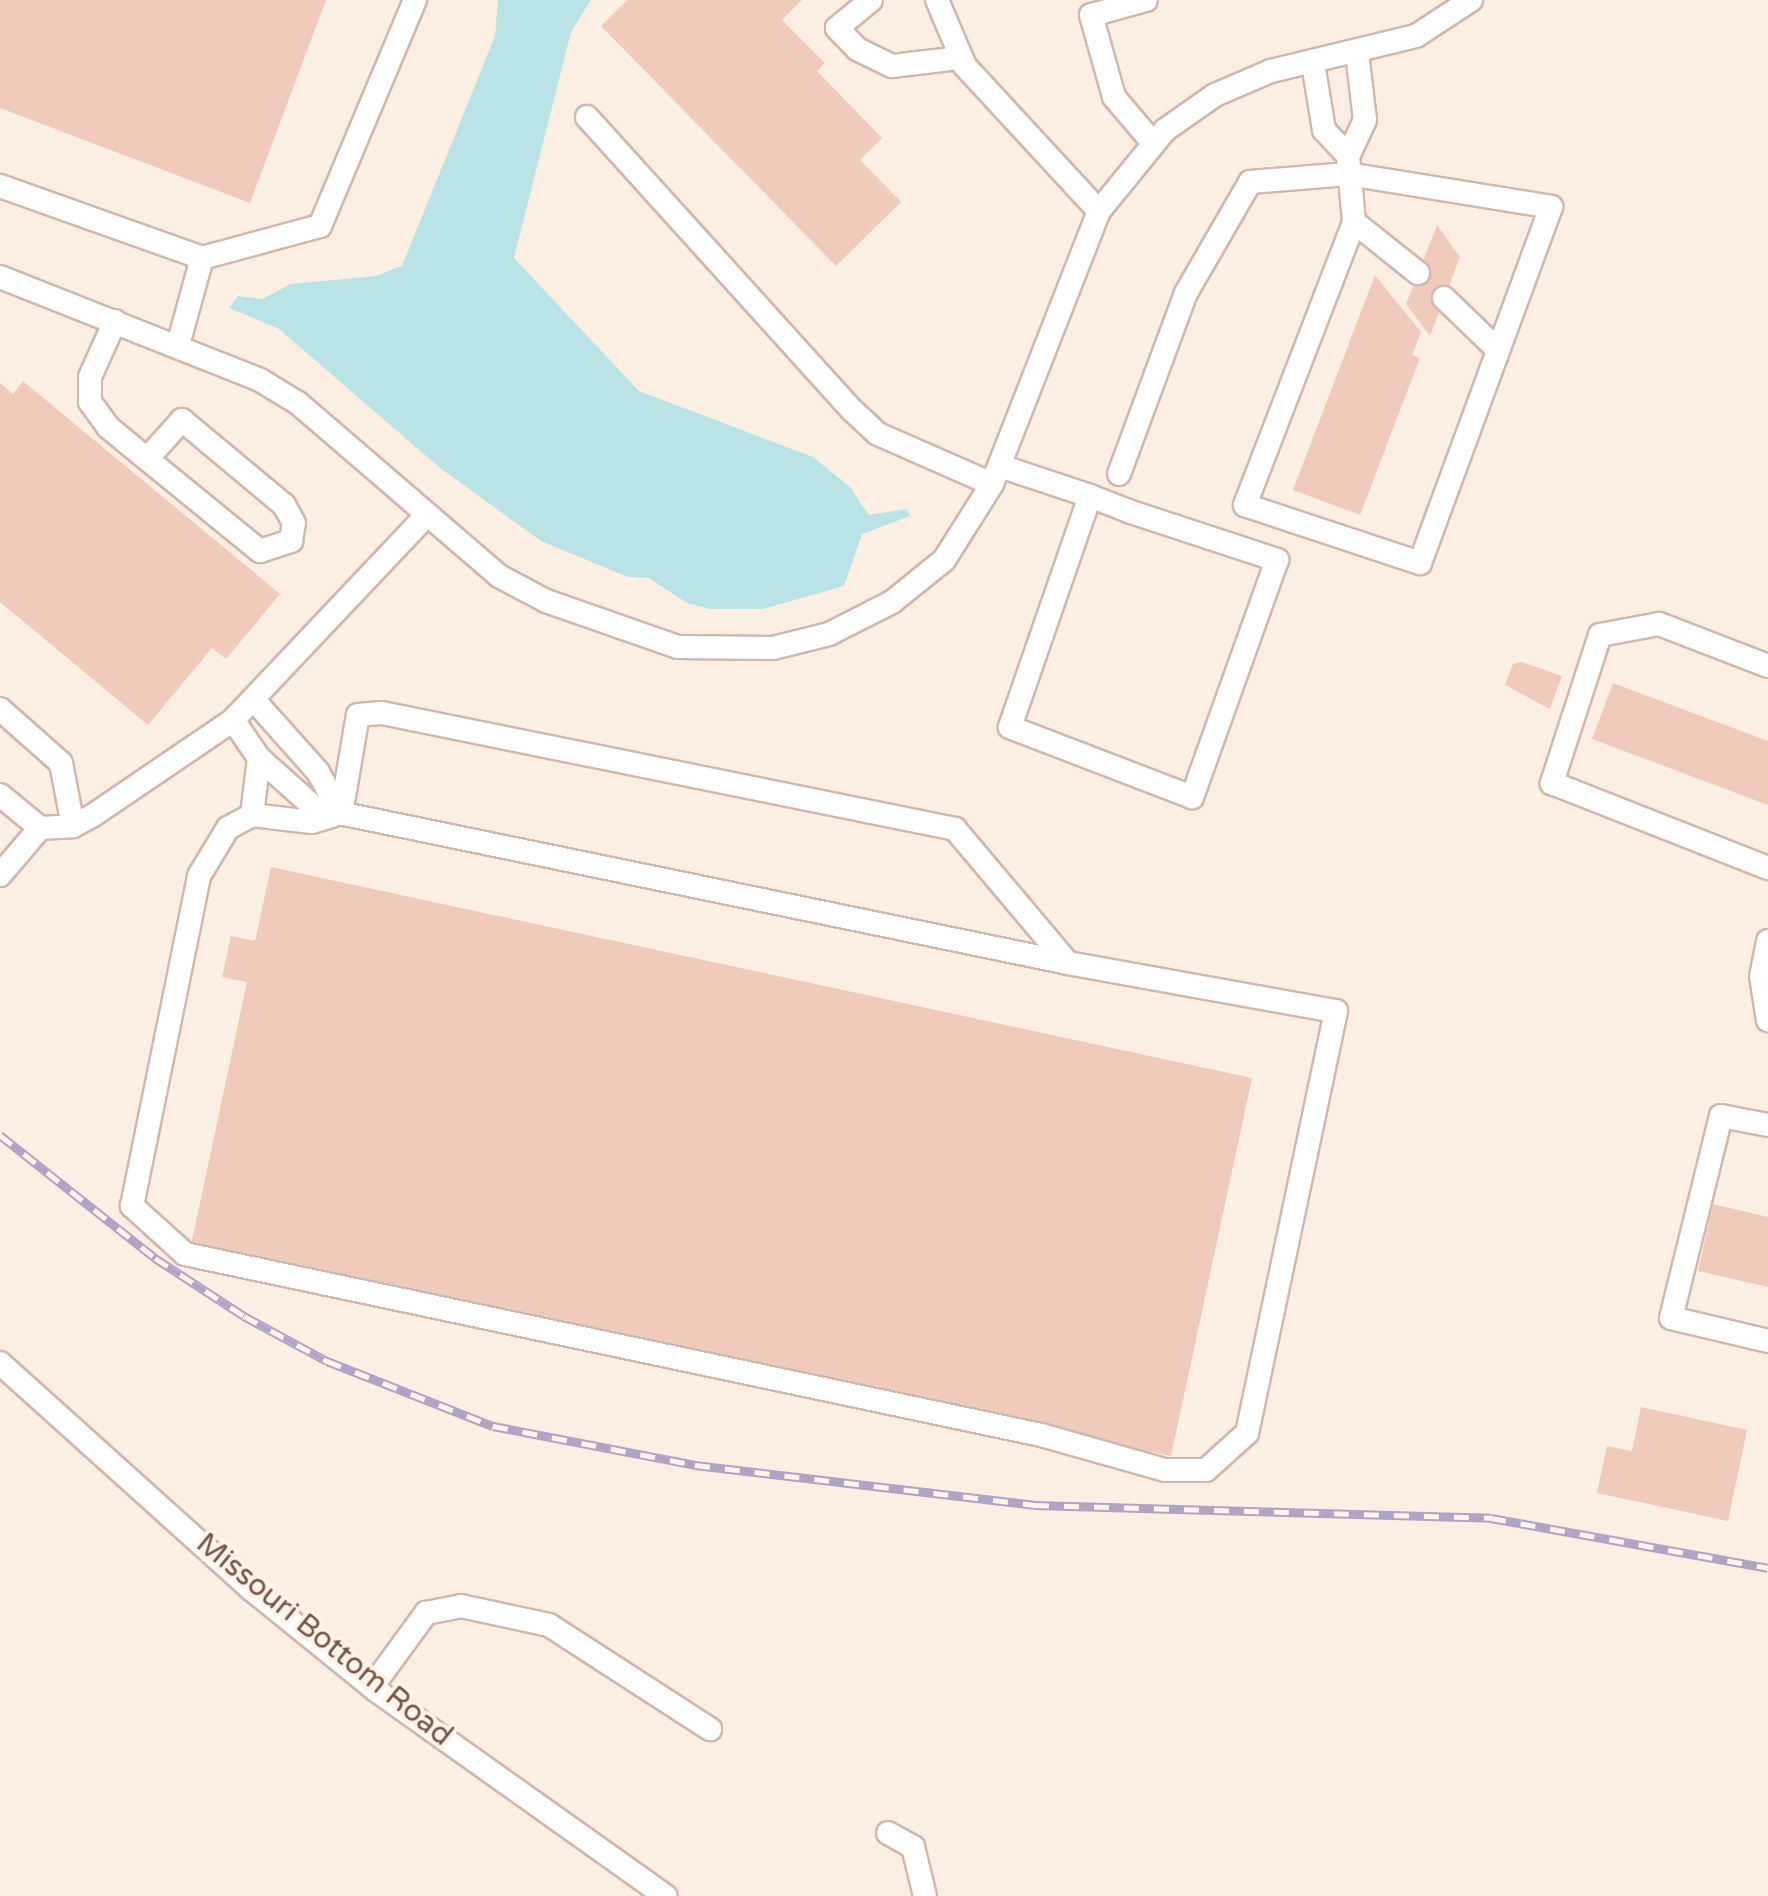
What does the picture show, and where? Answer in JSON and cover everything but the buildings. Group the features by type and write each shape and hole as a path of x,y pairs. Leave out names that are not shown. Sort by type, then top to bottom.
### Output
{"street":[{"path":"0,186 202,258 320,226 415,0"},
{"path":"871,0 837,28 858,49 892,66 959,58"},
{"path":"936,0 959,58 1100,211"},
{"path":"1146,0 1091,15 1114,98 1153,143"},
{"path":"0,277 178,345 298,404 424,518 500,576 546,600 648,638 711,652 773,648 829,634 892,602 944,560 996,475 1100,211 1153,143 1215,94 1313,62 1416,36 1471,0"},
{"path":"1119,474 1186,292 1250,182 1348,165 1551,208 1496,348 1420,563 1245,506 1354,222 1348,165 1365,120 1357,53"},
{"path":"1313,62 1324,130 1348,165"},
{"path":"588,117 878,434 996,475 1090,496 1277,560 1192,797 1010,728 1090,496"},
{"path":"1354,222 1418,273"},
{"path":"178,345 202,258"},
{"path":"1444,298 1496,348"},
{"path":"115,321 90,377 90,402 108,427 147,460 260,551 279,550 292,541 294,523 284,505 182,420 147,460"},
{"path":"0,795 40,828 74,826 233,720 424,518"},
{"path":"1768,666 1659,624 1600,636 1552,782 1768,868"},
{"path":"253,699 318,772 342,814"},
{"path":"0,709 61,763 74,826"},
{"path":"342,814 358,715 382,712 936,825 954,829 1068,963"},
{"path":"233,720 258,758 314,808 1068,963 1336,1011 1247,1433 1206,1470 1165,1470 1041,1435 185,1254 132,1206 199,876 228,828 252,815 312,822 342,814"},
{"path":"252,815 258,758"},
{"path":"0,876 40,828"},
{"path":"1768,940 1761,976 1768,1020"},
{"path":"1768,1125 1721,1116 1671,1318 1768,1341"},
{"name":"Missouri Bottom Road","path":"0,1363 372,1687 664,1896"},
{"path":"372,1687 426,1612 461,1606 549,1625 710,1729"},
{"path":"888,1833 913,1847 925,1896"}],"water":[{"path":"498,0 591,0 571,32 514,258 639,391 813,457 850,487 869,515 907,509 910,516 862,534 844,586 763,609 710,609 687,603 649,578 628,577 541,541 440,468 279,329 229,308 238,296 262,299 291,284 376,276 402,266 495,36"}],"railway":[{"path":"0,1135 155,1258 244,1316 327,1361 493,1426 695,1465 1034,1505 1491,1518 1768,1568"}]}
